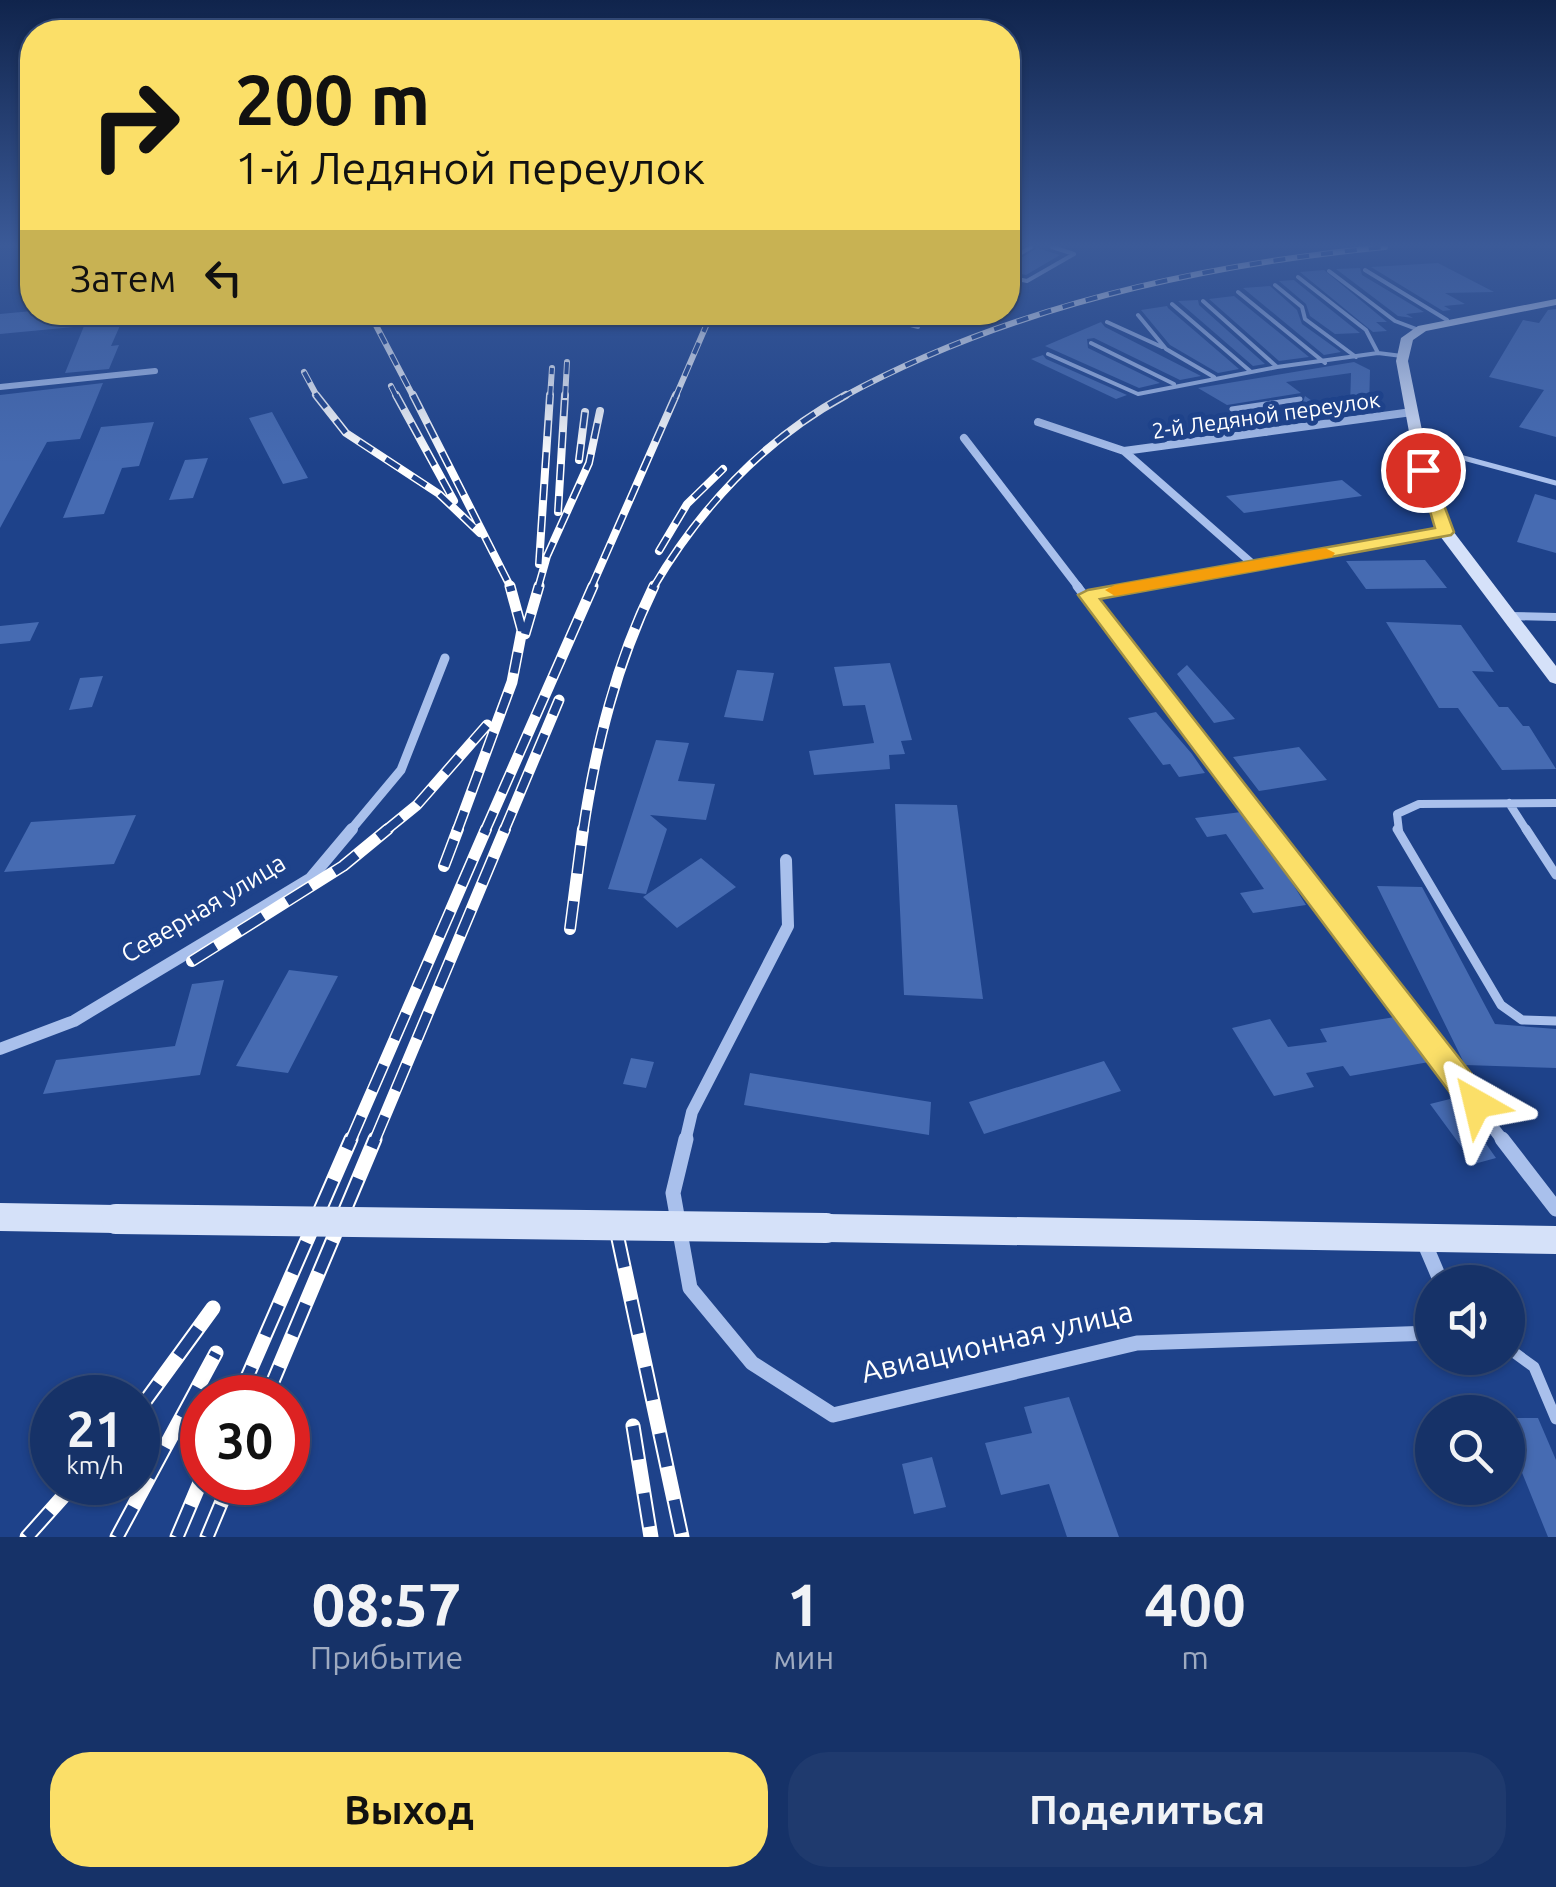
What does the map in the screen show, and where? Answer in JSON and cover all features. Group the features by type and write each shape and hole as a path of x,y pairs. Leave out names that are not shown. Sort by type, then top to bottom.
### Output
{"street":[{"path":"1455,319 1407,338 1402,356 1419,446 1445,532 1556,678"},
{"path":"0,387 155,371"},
{"name":"2-й Ледяной переулок","path":"1124,451 1412,412"},
{"name":"2-й Ледяной переулок","path":"1038,422 1124,451 1255,566"},
{"path":"964,438 1556,1209"},
{"path":"1088,595 1445,532"},
{"name":"Северная улица","path":"0,1049 74,1021 310,879 401,770 445,658"},
{"name":"Авиационная улица","path":"786,860 788,926 692,1112 673,1193 690,1288 752,1362 833,1415 1137,1343 1415,1337"},
{"path":"0,1217 1556,1240"},
{"path":"1423,1238 1434,1265"}],"lane":[{"path":"1141,319 1166,349"},
{"path":"1189,319 1250,371"},
{"path":"1223,319 1278,367"},
{"path":"1271,319 1326,363"},
{"path":"1306,319 1356,357"},
{"path":"1352,319 1366,330 1378,353"},
{"path":"1392,319 1419,330"},
{"path":"1107,322 1214,377"},
{"path":"911,325 918,327"},
{"path":"1091,343 1178,386"},
{"path":"1048,354 1138,394 1250,371 1378,353 1402,356"},
{"path":"1266,433 1232,409 1300,399"},
{"path":"1419,446 1556,482"},
{"path":"1508,616 1556,617"},
{"path":"1508,803 1556,874"},
{"path":"1556,803 1420,804 1397,814 1396,827 1502,1005 1522,1020 1556,1021"},
{"path":"1525,1360 1534,1367 1556,1419"}],"building":[{"path":"0,319 20,319 20,325 120,325 111,346 119,345 109,369 65,373 84,326 0,334"},
{"path":"1148,319 1180,319 1239,369 1218,373 1170,345"},
{"path":"1198,319 1214,319 1265,364 1253,366"},
{"path":"1231,319 1262,319 1309,357 1279,361"},
{"path":"1280,319 1300,319 1341,352 1324,355"},
{"path":"1314,319 1342,319 1360,333 1335,334"},
{"path":"1357,319 1387,322 1376,322 1387,331 1373,332"},
{"path":"1542,319 1556,319 1556,437 1519,427 1544,390 1489,377 1523,320 1539,323"},
{"path":"1101,322 1201,376 1180,380 1094,338 1087,339 1088,348 1160,383 1139,388 1045,346"},
{"path":"1043,355 1127,395 1116,399 1031,359"},
{"path":"1354,362 1370,370 1369,409 1350,406 1351,373 1286,382 1301,393 1227,405 1198,388"},
{"path":"103,383 80,439 47,442 0,528 0,395"},
{"path":"1305,396 1325,410 1270,424 1248,413 1302,405"},
{"path":"272,412 308,478 283,484 249,418"},
{"path":"154,422 139,466 122,468 104,514 63,518 101,427"},
{"path":"208,458 193,498 169,500 185,460"},
{"path":"1342,480 1362,496 1244,513 1226,496"},
{"path":"1535,494 1556,500 1556,553 1517,542"},
{"path":"1425,560 1447,588 1366,589 1346,561"},
{"path":"39,622 30,641 0,644 0,626"},
{"path":"1386,622 1461,625 1494,672 1472,671 1499,707 1508,707 1523,726 1529,726 1556,769 1502,770 1458,708 1439,708"},
{"path":"890,663 912,740 901,741 905,754 889,755 890,769 814,775 809,751 874,743 865,705 843,706 834,667"},
{"path":"1187,665 1235,719 1214,723 1177,674"},
{"path":"737,670 774,673 763,721 724,717"},
{"path":"103,676 92,707 69,710 80,678"},
{"path":"1156,712 1205,773 1179,777 1170,764 1163,765 1128,718"},
{"path":"656,740 689,743 678,781 715,784 706,820 650,815 667,829 646,894 608,889"},
{"path":"1299,747 1327,780 1259,791 1233,757"},
{"path":"895,804 957,805 983,999 904,995"},
{"path":"1241,812 1306,905 1253,913 1240,893 1264,889 1226,834 1207,837 1195,818"},
{"path":"136,815 114,864 4,872 31,822"},
{"path":"701,858 736,887 677,928 643,897"},
{"path":"1377,886 1422,887 1495,1024 1556,1029 1556,1068 1465,1065"},
{"path":"289,970 338,976 288,1073 236,1066"},
{"path":"224,980 200,1075 43,1094 56,1060 175,1046 192,984"},
{"path":"1395,1017 1429,1062 1350,1076 1343,1066 1306,1073 1314,1087 1274,1096 1232,1028 1270,1019 1288,1047 1327,1042 1320,1029"},
{"path":"631,1058 654,1062 646,1088 623,1084"},
{"path":"1104,1061 1121,1091 984,1134 969,1102"},
{"path":"750,1073 931,1102 929,1135 744,1105"},
{"path":"1454,1098 1496,1158 1474,1164 1430,1104"},
{"path":"1069,1397 1119,1537 1067,1537 1049,1484 1001,1495 985,1443 1032,1433 1024,1407"},
{"path":"1525,1418 1538,1418 1556,1460 1556,1537 1548,1537 1525,1480"},
{"path":"932,1457 946,1507 914,1514 902,1464"}],"railway":[{"path":"1020,321 1027,319"},
{"path":"376,325 414,398"},
{"path":"675,398 706,325"},
{"path":"841,398 904,366 1009,325"},
{"path":"565,398 567,362"},
{"path":"550,398 552,368"},
{"path":"304,372 317,397"},
{"path":"391,386 397,398"},
{"path":"396,395 454,501"},
{"path":"413,395 510,586"},
{"path":"539,564 550,395"},
{"path":"558,512 565,395"},
{"path":"591,588 676,395"},
{"path":"841,398 846,395"},
{"path":"317,397 346,433 439,494 480,533"},
{"path":"653,587 691,530 736,478 787,433 841,398"},
{"path":"538,588 547,556 589,463 600,411"},
{"path":"579,460 585,412"},
{"path":"659,551 687,504 723,469"},
{"path":"457,831 512,682 522,630 510,586"},
{"path":"525,634 539,586"},
{"path":"485,831 593,586"},
{"path":"583,831 609,706 653,587"},
{"path":"504,831 559,700"},
{"path":"385,831 417,805 487,725"},
{"path":"192,961 343,866 388,829"},
{"path":"444,866 458,829"},
{"path":"350,1142 486,829"},
{"path":"374,1142 505,829"},
{"path":"570,929 583,829"},
{"path":"248,1375 351,1139"},
{"path":"276,1375 375,1139"},
{"path":"617,1234 682,1537"},
{"path":"160,1381 213,1308"},
{"path":"117,1537 216,1353"},
{"path":"633,1426 651,1537"},
{"path":"27,1537 56,1505"},
{"path":"177,1537 191,1505"},
{"path":"207,1537 220,1505"}],"slow traffic":[{"path":"1115,590 1325,553"}],"route":[{"path":"1423,470 1445,532 1088,595 1477,1104"}]}
